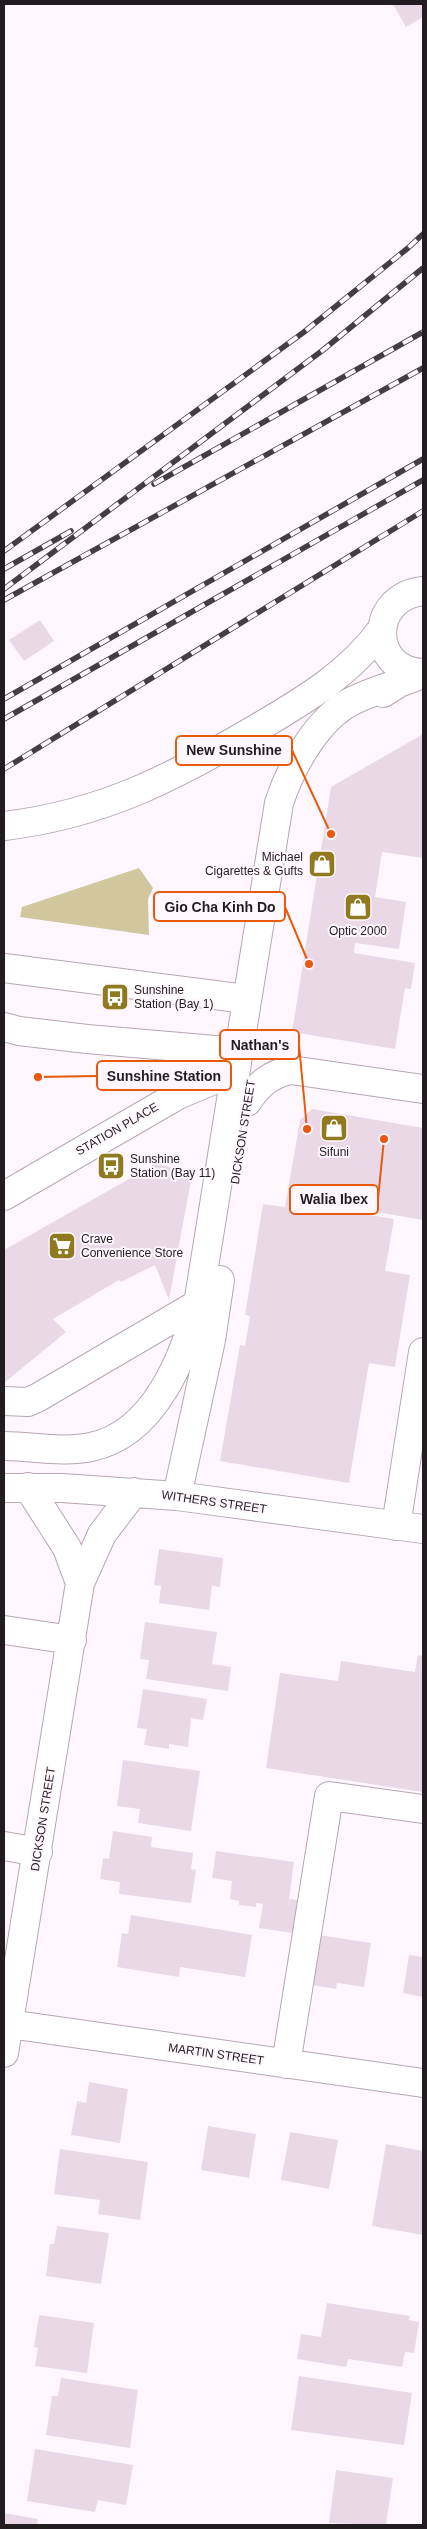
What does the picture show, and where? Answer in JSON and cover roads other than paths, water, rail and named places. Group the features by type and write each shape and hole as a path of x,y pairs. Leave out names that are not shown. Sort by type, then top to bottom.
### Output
{"street":[{"path":"415,677 390,658 384,647 382,629 386,614 396,602 408,594 423,591"},
{"path":"4,826 37,822 87,811 169,778 270,720 341,674 360,656 382,629"},
{"path":"4,1446 91,1447 113,1440 146,1412 164,1389 208,1298 246,999 277,814 284,788 312,740 338,710 351,702 415,677"},
{"name":"DICKSON STREET","path":"176,1496 209,1348 208,1298 247,1102 296,797 314,765 335,738 370,704 415,677"},
{"path":"4,968 246,999"},
{"path":"4,1026 19,1031 237,1061"},
{"name":"STATION PLACE","path":"4,1196 237,1061"},
{"path":"247,1102 265,1080 279,1073 291,1070 423,1089"},
{"path":"4,1401 28,1402 37,1398 208,1298"},
{"path":"396,1526 423,1352"},
{"name":"DICKSON STREET","path":"16,1487 67,1548 80,1583"},
{"name":"WITHERS STREET","path":"16,1487 134,1492 176,1496 423,1530"},
{"name":"DICKSON STREET","path":"4,2053 80,1583 102,1534 134,1492"},
{"path":"4,1630 72,1640"},
{"path":"286,2064 329,1796 423,1809"},
{"path":"4,1846 38,1852"},
{"name":"MARTIN STREET","path":"9,2024 423,2083"}],"railway":[{"path":"4,551 304,332 423,234"},
{"path":"4,589 323,350 423,268"},
{"path":"154,484 423,332"},
{"path":"4,600 423,368"},
{"path":"4,699 423,459"},
{"path":"4,719 423,480"},
{"path":"4,769 423,511"},
{"path":"4,569 71,531"}],"place":[{"name":"New Sunshine","path":"331,834"},
{"name":"Michael Cigarettes & Gufts","path":"322,864"},
{"name":"Optic 2000","path":"358,907"},
{"name":"Gio Cha Kinh Do","path":"309,964"},
{"name":"Sunshine Station (Bay 1)","path":"115,997"},
{"name":"Sunshine Station","path":"38,1077"},
{"name":"Sifuni","path":"334,1128"},
{"name":"Nathan's","path":"307,1129"},
{"name":"Walia Ibex","path":"384,1139"},
{"name":"Sunshine Station (Bay 11)","path":"111,1166"},
{"name":"Crave Convenience Store","path":"62,1246"}]}
